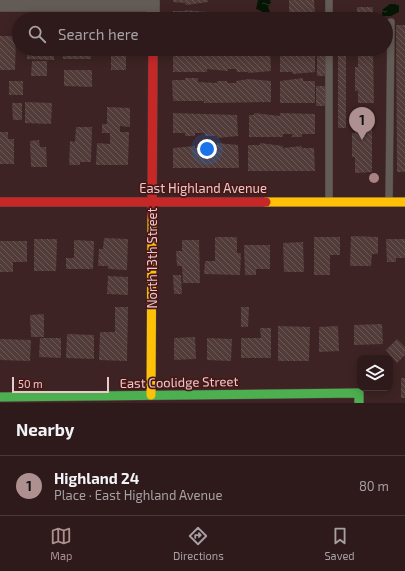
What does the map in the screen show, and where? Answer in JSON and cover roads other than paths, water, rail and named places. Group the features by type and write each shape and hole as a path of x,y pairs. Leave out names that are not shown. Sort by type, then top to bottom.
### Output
{"street":[{"path":"0,5 153,3"},
{"name":"North 13th Street","path":"151,395 153,56"},
{"name":"East Highland Avenue","path":"0,202 152,200 405,202"},
{"name":"East Coolidge Street","path":"0,397 359,393 359,403"}],"lane":[{"path":"329,0 329,12"},
{"path":"329,56 329,202"},
{"path":"389,202 391,56"}],"water":[{"path":"258,0 270,0 271,3 268,7 270,12 262,12 256,9"},
{"path":"390,4 399,4 399,12 393,15 393,12 382,12 382,10"}],"place":[{"name":"Highland 24","path":"362,140"}]}
